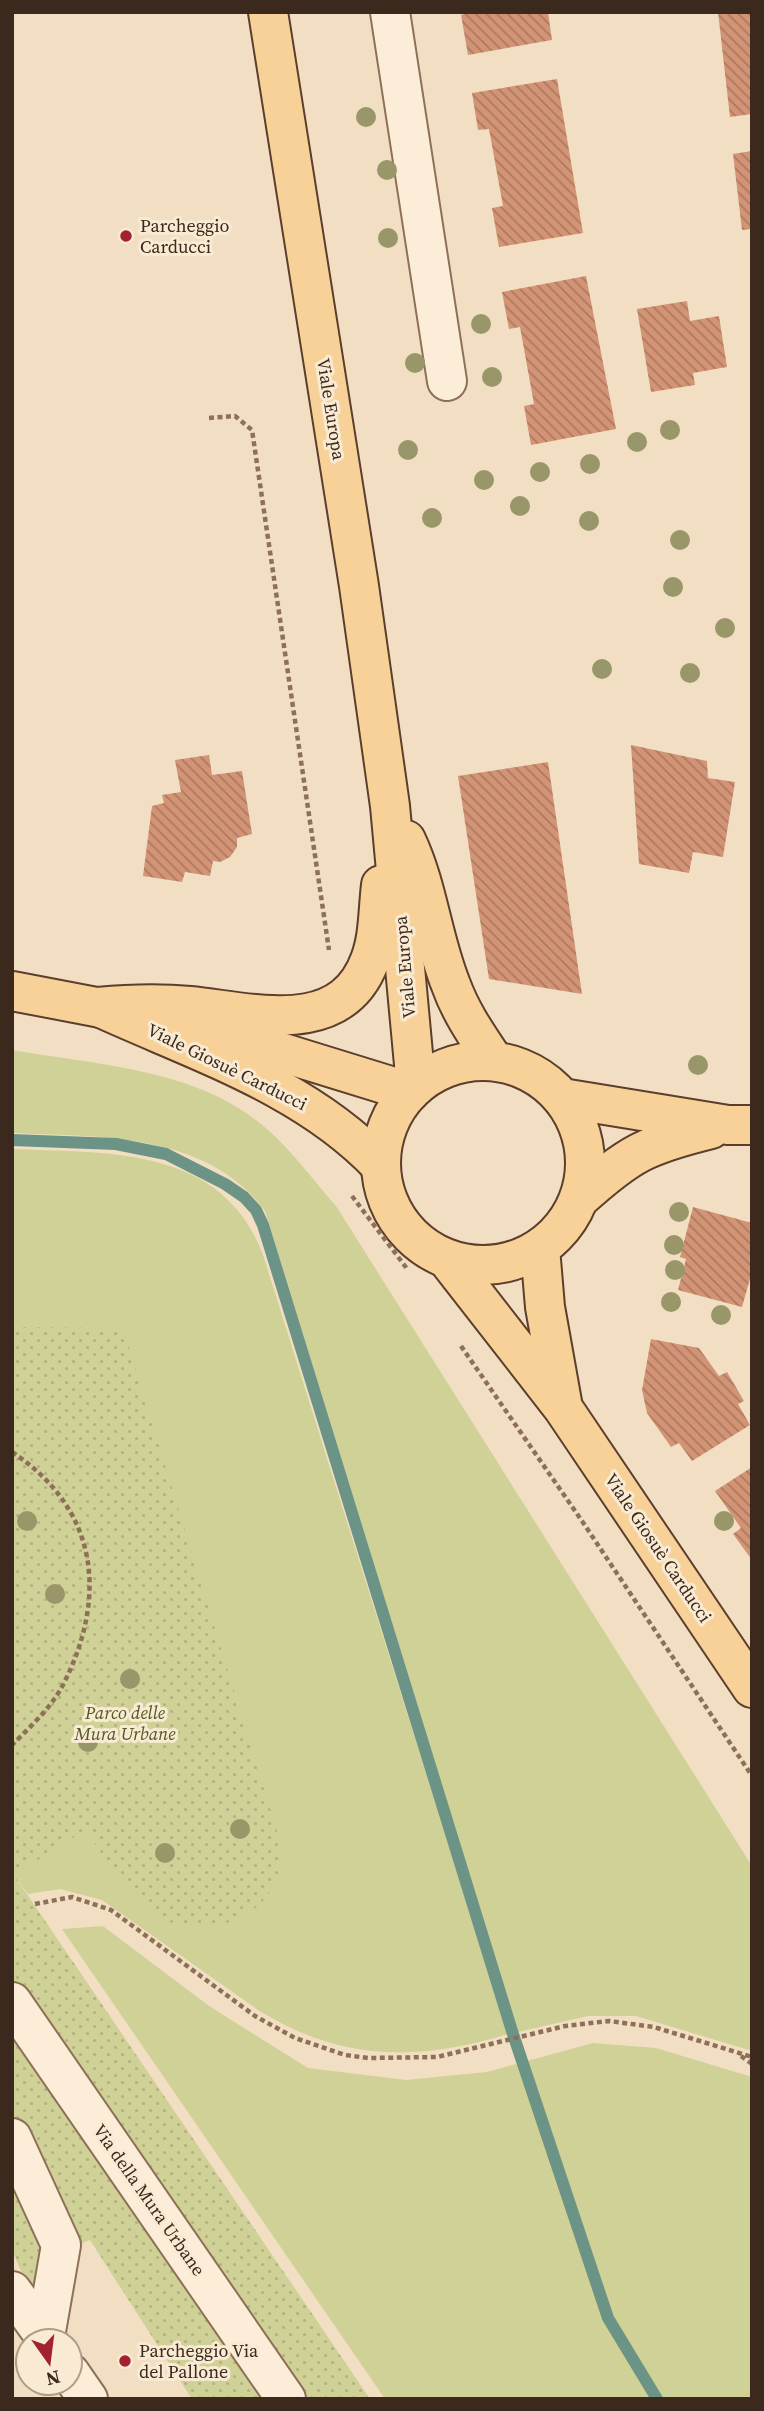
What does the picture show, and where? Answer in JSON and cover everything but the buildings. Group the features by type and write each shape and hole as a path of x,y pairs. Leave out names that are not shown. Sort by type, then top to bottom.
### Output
{"main road":[{"name":"Viale Europa","path":"268,12 359,586 390,806 413,1089"},
{"name":"Viale Europa","path":"390,806 415,859 450,985 466,1018 494,1061"},
{"name":"Viale Giosuè Carducci","path":"98,1007 139,1003 268,1017 294,1016 318,1011 337,1002 360,980 371,959 390,806"},
{"name":"Viale Giosuè Carducci","path":"12,992 98,1007 251,1043 413,1089"},
{"name":"Viale Giosuè Carducci","path":"98,1007 286,1093 342,1127 380,1165"},
{"path":"580,1198 585,1165 583,1142 575,1118 562,1098 545,1082 524,1070 494,1061 460,1064 442,1070 413,1089 397,1107 388,1126 380,1165 386,1195 399,1222 420,1244 447,1259 470,1265 495,1265 518,1259 540,1248 558,1232 580,1198 616,1165 646,1147 740,1125"},
{"path":"562,1098 740,1125"},
{"name":"Viale Giosuè Carducci","path":"540,1248 545,1307 563,1408"},
{"name":"Viale Giosuè Carducci","path":"447,1259 563,1408 752,1688"}],"street":[{"path":"390,12 447,381"},
{"name":"Via della Mura Urbane","path":"12,2002 286,2399"},
{"path":"12,2138 61,2245 49,2327"},
{"path":"12,2291 38,2327"}],"path":[{"path":"209,418 235,416 252,430 330,954"},
{"path":"346,1188 412,1275"},
{"path":"458,1342 582,1521 752,1776"},
{"path":"12,1452 38,1469 59,1493 76,1521 92,1582 89,1610 63,1685 39,1718 12,1745"},
{"path":"35,1903 72,1897 111,1910 255,2016 318,2047 368,2058 447,2055 590,2021 634,2023 752,2057"},
{"path":"738,2054 752,2064"}],"green space":[{"path":"12,1050 147,1073 212,1094 241,1110 268,1130 295,1157 336,1206 752,1866 752,2051 636,2016 588,2016 518,2032 265,1211 241,1185 213,1166 182,1153 115,1139 12,1133"},
{"path":"12,1149 87,1152 160,1163 193,1175 222,1194 246,1221 264,1258 508,2034 442,2049 411,2052 380,2052 319,2039 258,2010 102,1900 60,1889 28,1894 14,1875"},
{"name":"Parco delle Mura Urbane","path":"12,1327 123,1328 277,1831 280,1858 278,1874 270,1892 258,1906 225,1924 206,1927 169,1922 143,1905 124,1885 85,1830 14,1875 370,2399 192,2399 90,2240 38,2261 47,2287 29,2290 12,2250"},
{"path":"103,1926 209,2006 308,2068 406,2080 487,2072 593,2043 656,2048 752,2077 752,2399 385,2399 62,1929"}],"waterway":[{"path":"12,1140 116,1144 166,1154 225,1184 244,1197 256,1210 263,1225 512,2031 608,2318 657,2399"}],"place":[{"name":"Parcheggio Carducci","path":"126,236"},
{"name":"Parcheggio Via del Pallone","path":"125,2361"}]}
